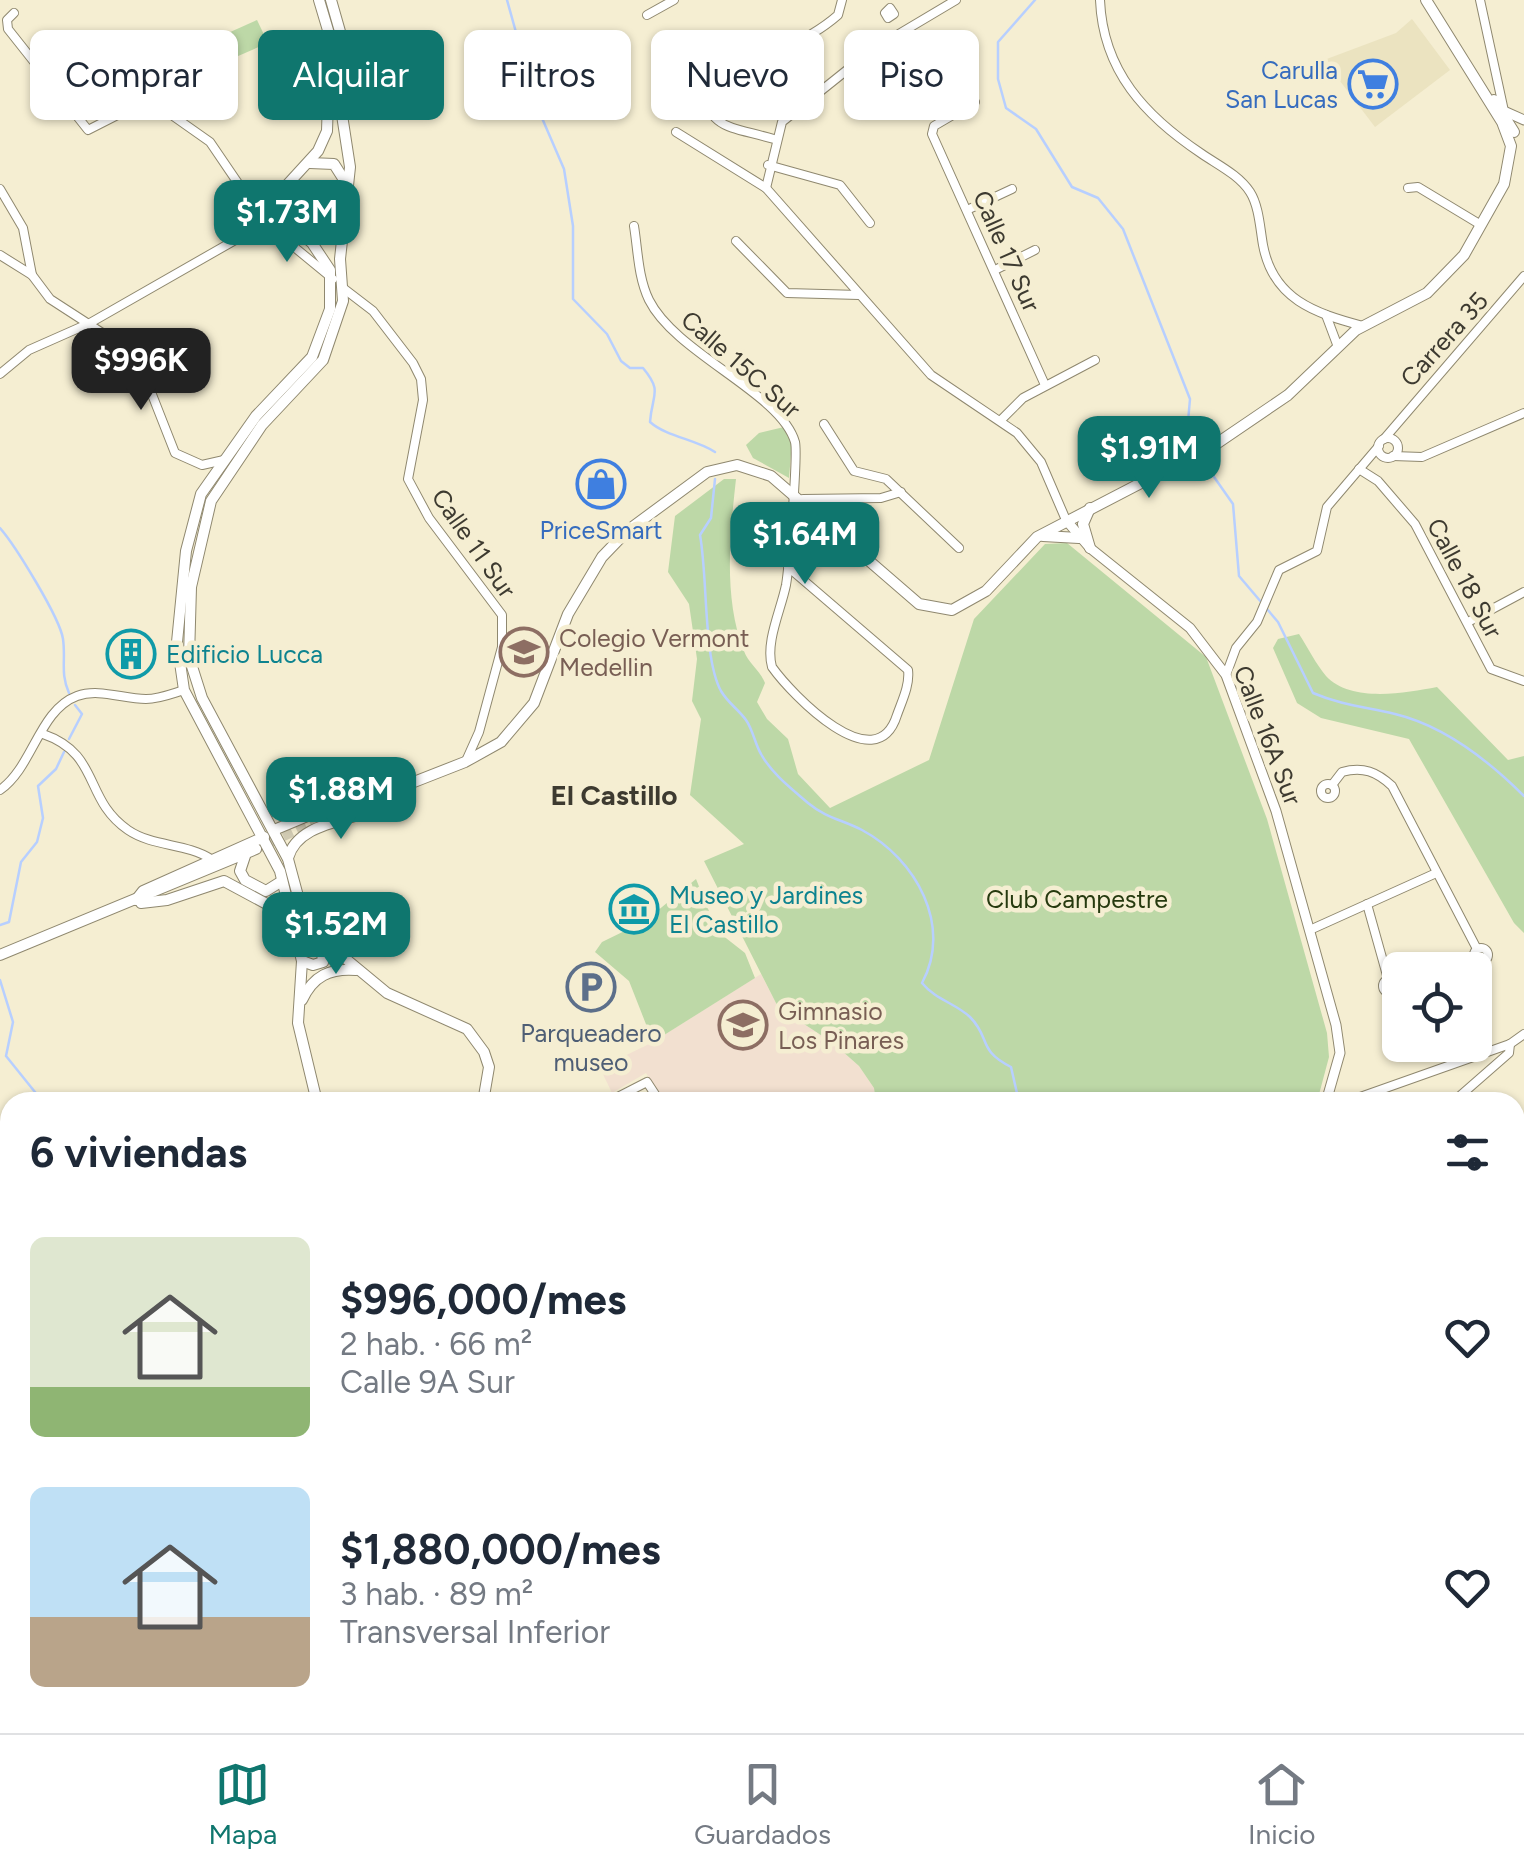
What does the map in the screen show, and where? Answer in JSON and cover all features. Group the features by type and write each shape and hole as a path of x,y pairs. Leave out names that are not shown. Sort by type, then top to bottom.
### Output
{"main road":[{"path":"315,1092 297,1010 302,961 269,834 186,675 178,617 186,551 197,504 256,416 317,349 333,294 332,279 320,252 287,222 280,203 286,186 324,141 331,107 330,36 319,0"},
{"path":"331,0 341,35 348,186 338,319 323,360 275,409 211,501 201,535 190,606 184,690 269,834 288,858 301,917 321,943 398,998 454,1020 478,1040 489,1067 485,1092"},
{"path":"1423,0 1509,138 1511,156 1504,184"},
{"path":"322,818 494,748 534,703 582,588 627,531 676,491 718,468 750,466 789,483 919,604 942,611 974,600 1037,537 1202,452 1288,395 1362,326 1417,300 1442,281 1481,225 1516,162 1515,136 1496,95 1480,90"},
{"path":"1515,136 1524,122"},
{"path":"309,163 334,164 348,186"},
{"path":"299,232 327,236 344,219"},
{"path":"1090,508 1083,524 1090,548"},
{"path":"1037,537 1078,538"},
{"path":"135,902 143,891 372,789 406,786"},
{"path":"288,858 292,846 304,836 387,805 406,786"},
{"path":"0,955 251,852 240,871 245,880 266,890 282,881"},
{"path":"135,902 168,900 224,881 289,916"},
{"path":"302,961 314,966 323,962 321,943"},
{"path":"297,1010 319,977 334,970 359,970"}],"street":[{"path":"648,15 674,0"},
{"path":"813,30 831,21 842,0"},
{"path":"901,30 956,0"},
{"path":"1100,0 1108,49 1134,96 1158,122 1236,177 1251,193 1267,264 1280,289 1326,315 1362,326"},
{"path":"1480,0 1496,95"},
{"path":"14,13 7,20 8,29 88,130 149,99 160,105 210,142 265,223 332,279"},
{"path":"890,18 896,30"},
{"path":"766,188 774,139 789,115 844,73"},
{"path":"1504,112 1524,122"},
{"path":"714,120 774,139"},
{"name":"Calle 17 Sur","path":"944,120 934,126 932,134 1045,386"},
{"name":"Calle 16A Sur","path":"676,132 766,188 942,386 1001,420 1041,462 1078,538 1190,628 1226,674 1276,811 1312,929 1340,1053 1329,1092"},
{"path":"768,165 840,184 870,223"},
{"path":"1408,188 1418,187 1481,225"},
{"path":"0,189 23,228 32,275"},
{"path":"967,210 1012,189"},
{"path":"0,374 29,350 90,323 265,223 280,203"},
{"path":"265,223 287,222"},
{"name":"Calle 15C Sur","path":"634,226 642,280 650,302 666,326 788,427 796,453 789,483 788,567 770,651 772,667 845,734 873,741 894,724 908,670 788,567"},
{"path":"736,241 787,293 860,295"},
{"path":"995,270 1035,250"},
{"path":"0,256 32,275 50,299 121,344 146,373 176,454 202,466 212,477"},
{"name":"Carrera 35","path":"1226,674 1236,648 1251,632 1279,570 1317,551 1327,506 1366,464 1389,448 1393,427 1524,276"},
{"path":"846,296 852,286"},
{"name":"Calle 11 Sur","path":"343,288 374,311 422,379 423,400 408,480 429,518 502,615 502,647 479,732 465,762"},
{"path":"1326,315 1338,347"},
{"path":"1001,420 1023,398 1096,360"},
{"path":"1389,448 1408,458 1422,457 1524,413"},
{"path":"824,424 854,471 886,479 960,548"},
{"path":"202,466 224,460"},
{"name":"Calle 18 Sur","path":"1366,464 1415,524 1491,669 1524,681"},
{"path":"803,500 881,498 901,492"},
{"path":"815,510 825,500"},
{"path":"1468,622 1524,592"},
{"path":"0,790 23,770 63,704 81,694 154,699 184,690"},
{"path":"479,732 494,748"},
{"path":"43,734 78,753 89,770 98,802 129,830 211,859"},
{"path":"1332,785 1350,770 1370,771 1385,780 1399,796 1434,874 1477,949"},
{"path":"1312,929 1434,874"},
{"path":"1367,904 1382,958"},
{"path":"1374,1092 1510,1044 1524,1034"},
{"path":"1464,1092 1508,1053 1510,1044"},
{"path":"628,1092 648,1082 654,1092"}],"shaded area":[{"path":"1412,19 1450,70 1375,127 1324,60 1396,33"},
{"name":"Gimnasio Los Pinares","path":"761,974 778,1007 833,1043 859,1066 875,1092 658,1092 646,1073 612,1092 600,1068 653,1042"}],"green space":[{"path":"257,20 262,30 258,30 258,47 238,56 238,30 235,30"},
{"path":"784,427 792,442 789,478 753,458 746,445 759,433"},
{"name":"Club Campestre","path":"724,479 736,479 730,543 733,610 744,651 765,683 757,702 767,719 788,739 798,774 830,808 929,760 974,619 1045,544 1067,543 1206,657 1267,819 1327,1033 1329,1057 1320,1092 875,1092 859,1066 833,1043 778,1007 704,861 744,844 690,795 701,719 692,701 697,659 689,604 668,572 675,516"},
{"path":"1299,634 1322,671 1337,684 1349,690 1379,694 1437,687 1508,760 1524,756 1524,933 1514,923 1409,739 1321,718 1297,703 1273,648 1278,639"},
{"path":"696,879 717,931 745,953 755,978 653,1042 629,981 595,952 602,942 645,921"}],"waterway":[{"path":"507,0 519,43 520,67 564,169 573,226 573,299 607,334 621,361 630,368 643,368 649,376 655,394 650,422 715,452"},
{"path":"1035,0 998,42 998,79 1006,108 1036,129 1072,187 1098,198 1123,229 1190,399 1187,433 1195,451"},
{"path":"1200,457 1233,504 1239,576 1278,622 1313,693 1431,727 1481,757 1524,796"},
{"path":"715,479 711,518 700,535 711,659 721,691 746,720 761,754 783,781 815,808 881,843 913,876 931,917 933,939 931,961 922,983 976,1024 993,1055 1011,1067 1017,1092"},
{"path":"0,528 36,582 60,629 69,693"},
{"path":"69,739 82,714 75,705"},
{"path":"0,925 9,922 21,862 37,842 43,818 38,786 56,769 64,752"},
{"path":"0,980 13,1022 6,1056 35,1092"}],"tunnel":[{"path":"256,849 322,818"}],"place":[{"name":"Carulla San Lucas","path":"1373,84"},
{"name":"PriceSmart","path":"601,484"},
{"name":"Colegio Vermont Medellin","path":"524,652"},
{"name":"Edificio Lucca","path":"131,654"},
{"name":"Museo y Jardines El Castillo","path":"634,909"},
{"name":"Parqueadero museo","path":"591,987"},
{"name":"Gimnasio Los Pinares","path":"743,1025"}],"district":[{"name":"El Castillo","path":"614,795"}]}
